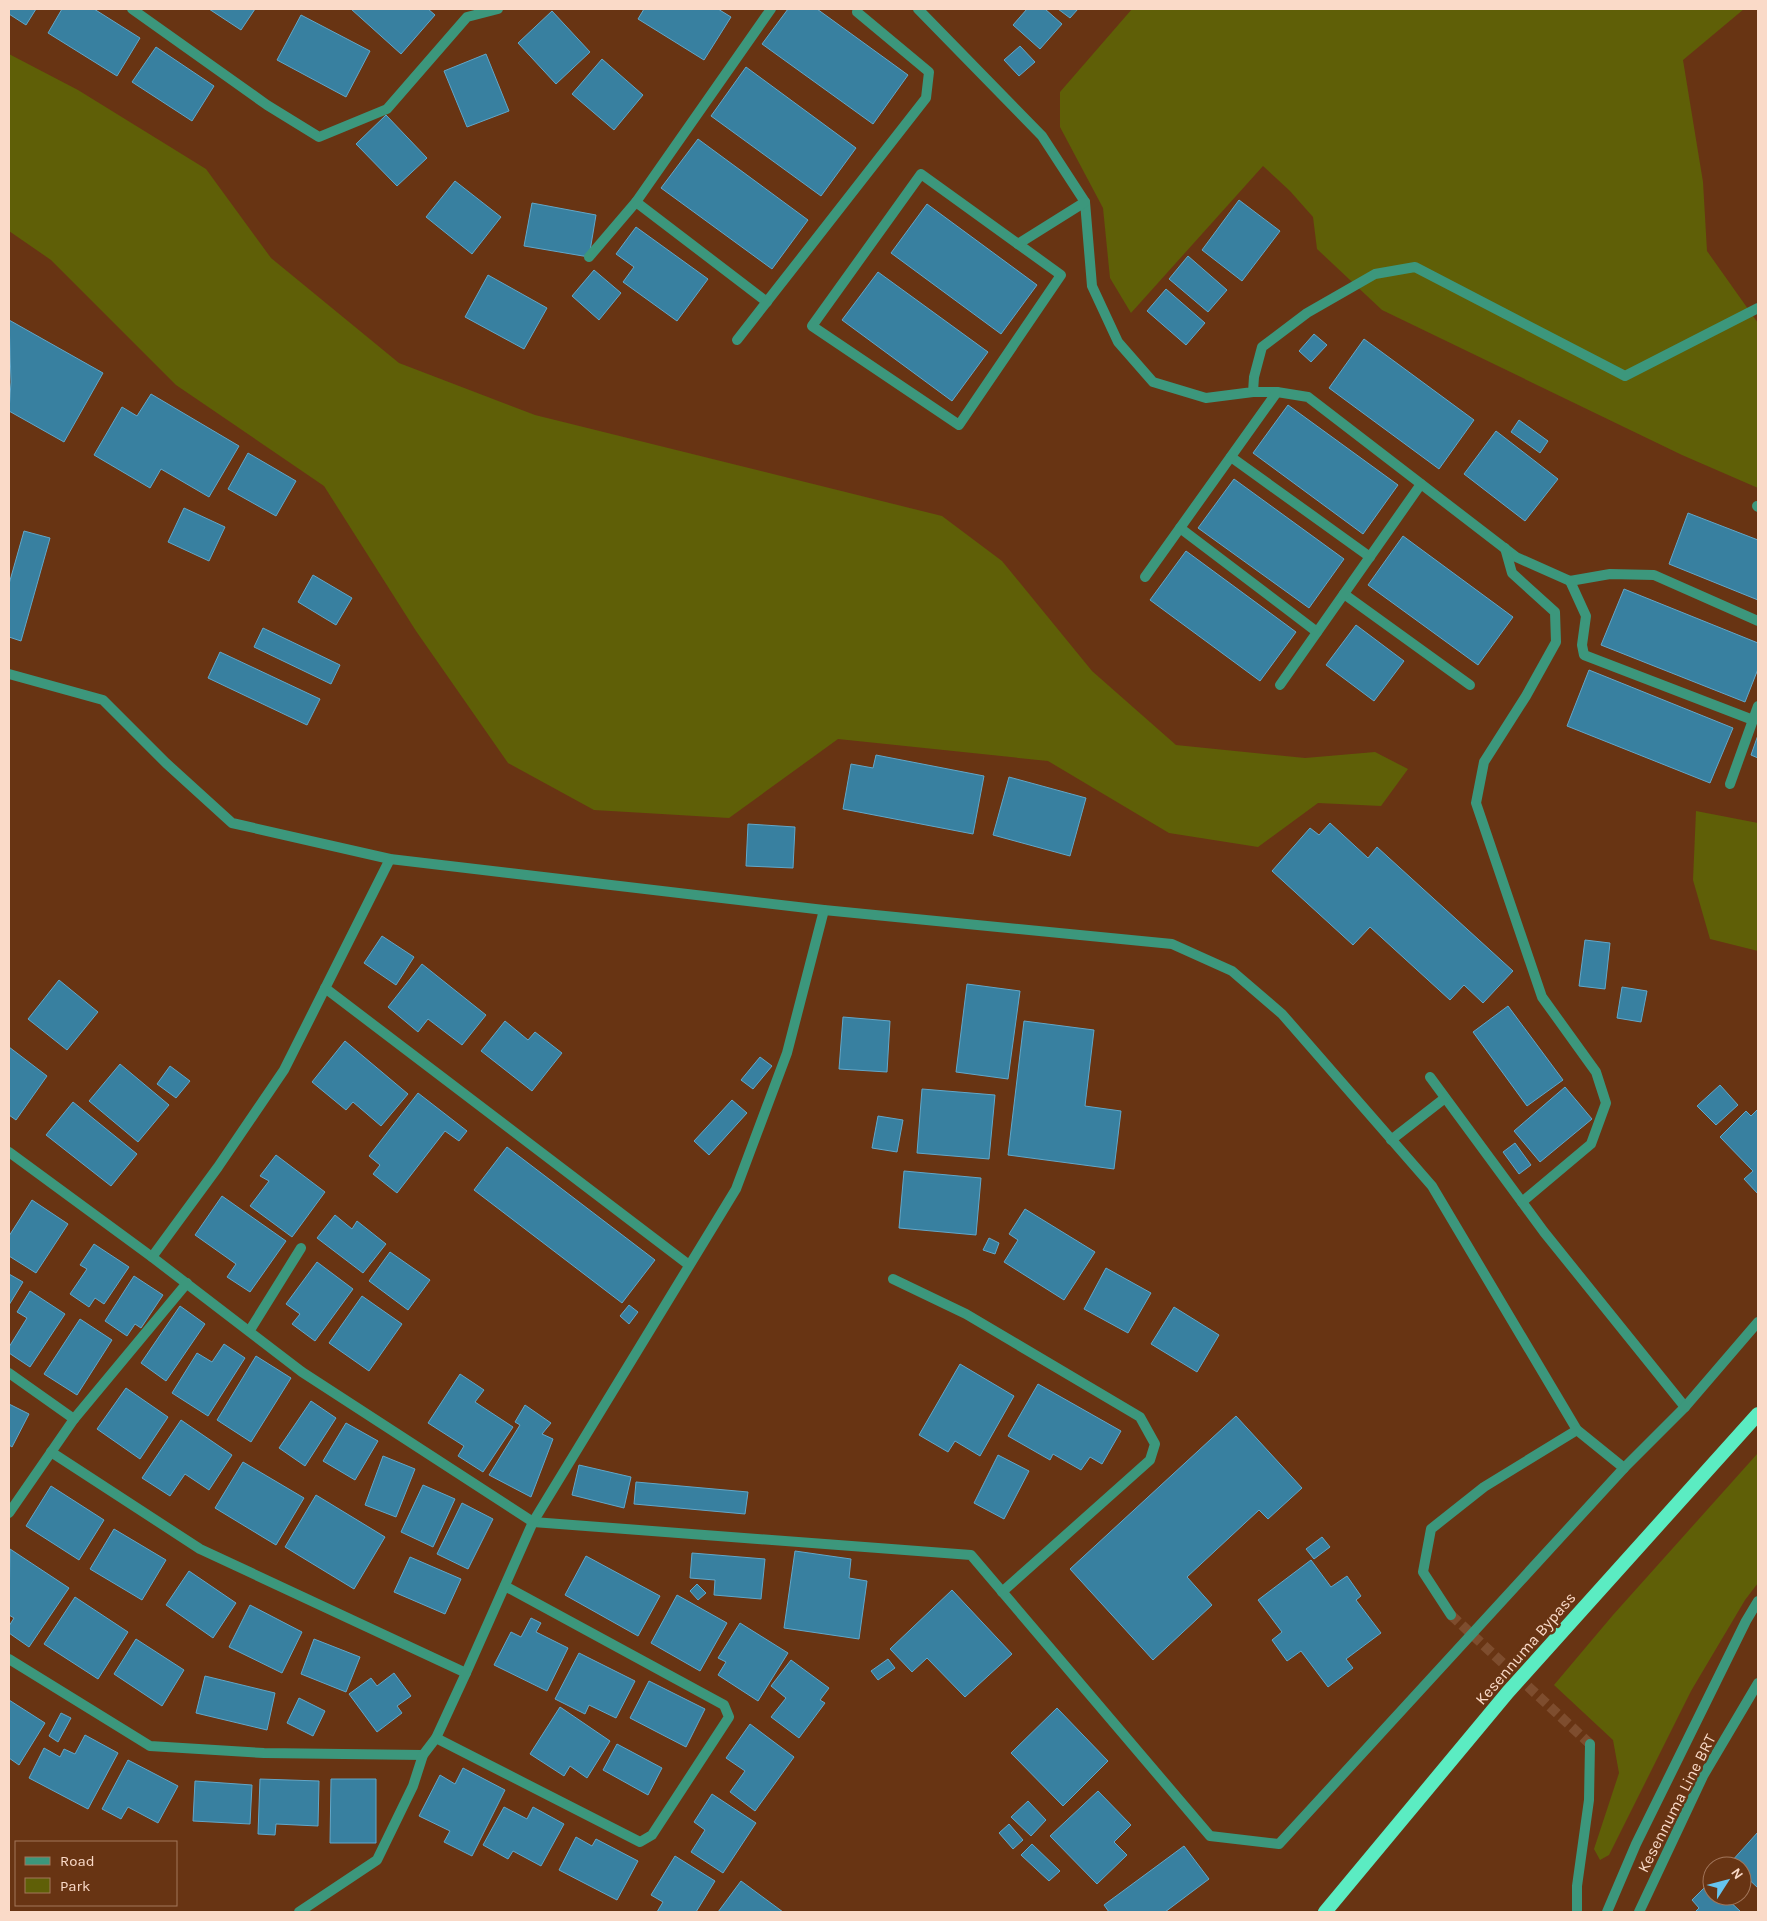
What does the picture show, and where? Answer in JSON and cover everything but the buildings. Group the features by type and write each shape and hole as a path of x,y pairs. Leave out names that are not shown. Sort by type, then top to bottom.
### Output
{"highway":[{"name":"Kesennuma Bypass","path":"1325,1912 1508,1692 1758,1414"}],"street":[{"path":"132,9 267,106 319,137 387,109 467,17 498,9"},
{"path":"589,257 636,202 772,9"},
{"path":"854,10 868,9"},
{"path":"918,9 1042,136 1085,202 1092,286 1118,342 1153,382 1206,398 1253,392 1277,392 1308,397 1516,556 1570,581 1610,574 1654,575 1758,620"},
{"path":"737,340 926,98 929,72 854,10"},
{"path":"921,174 1018,244 1061,275 959,425 812,326 921,174"},
{"path":"636,202 767,302"},
{"path":"1018,244 1085,202"},
{"path":"1253,392 1254,377 1262,347 1307,313 1375,274 1414,267 1625,376 1758,308"},
{"path":"1145,577 1277,392"},
{"path":"1231,457 1370,557"},
{"path":"1280,685 1421,484"},
{"path":"1180,528 1317,632"},
{"path":"1505,548 1512,573 1556,612 1556,642 1526,696 1484,762 1476,803 1542,997 1596,1072 1606,1103 1591,1144 1522,1202"},
{"path":"1570,581 1586,616 1582,645 1584,655 1753,720"},
{"path":"1344,594 1470,685"},
{"path":"9,674 103,700 166,763 232,824 390,860 824,910 1172,944 1232,972 1282,1014 1432,1186 1577,1430 1624,1468"},
{"path":"1730,784 1758,706"},
{"path":"152,1257 218,1167 284,1070 390,860"},
{"path":"299,1912 377,1860 413,1786 423,1755 436,1738 466,1673 533,1522 739,1180 787,1053 824,910"},
{"path":"325,988 689,1265"},
{"path":"1430,1077 1522,1202 1685,1406"},
{"path":"1391,1140 1445,1098"},
{"path":"9,1152 250,1330 302,1372 533,1522 972,1555 1210,1836 1279,1844 1624,1468 1685,1406 1758,1322"},
{"path":"250,1330 302,1248"},
{"path":"893,1279 966,1314 1140,1417 1155,1444 1150,1460 1002,1592"},
{"path":"9,1513 74,1419 187,1283"},
{"path":"9,1373 74,1419"},
{"path":"1451,1616 1423,1572 1431,1529 1484,1487 1577,1430"},
{"path":"51,1452 200,1549 466,1673"},
{"path":"436,1738 640,1842 652,1835 729,1717 724,1706 505,1586"},
{"path":"1607,1912 1636,1844 1758,1600"},
{"path":"9,1659 150,1746 264,1753 423,1755"},
{"name":"Kesennuma Line BRT","path":"1639,1912 1703,1776 1758,1682"},
{"path":"1577,1912 1577,1886 1589,1800 1590,1744"}],"green space":[{"path":"1132,9 1744,9 1683,60 1703,182 1707,251 1758,323 1758,488 1682,455 1382,310 1317,249 1313,217 1290,191 1263,166 1131,313 1110,278 1103,208 1060,127 1060,92"},
{"path":"9,54 78,90 206,169 271,258 399,363 535,415 942,516 1002,561 1092,671 1176,745 1305,758 1375,752 1408,769 1381,806 1318,803 1258,847 1169,833 1048,761 838,739 729,818 594,810 508,763 416,631 324,486 176,385 51,260 9,231"},
{"path":"1696,811 1758,823 1758,951 1710,939 1693,880"},
{"path":"1758,1453 1758,1583 1745,1600 1691,1691 1609,1855 1600,1860 1594,1849 1619,1773 1613,1740 1554,1685 1613,1615"}],"tunnel":[{"path":"1451,1615 1590,1744"}]}
